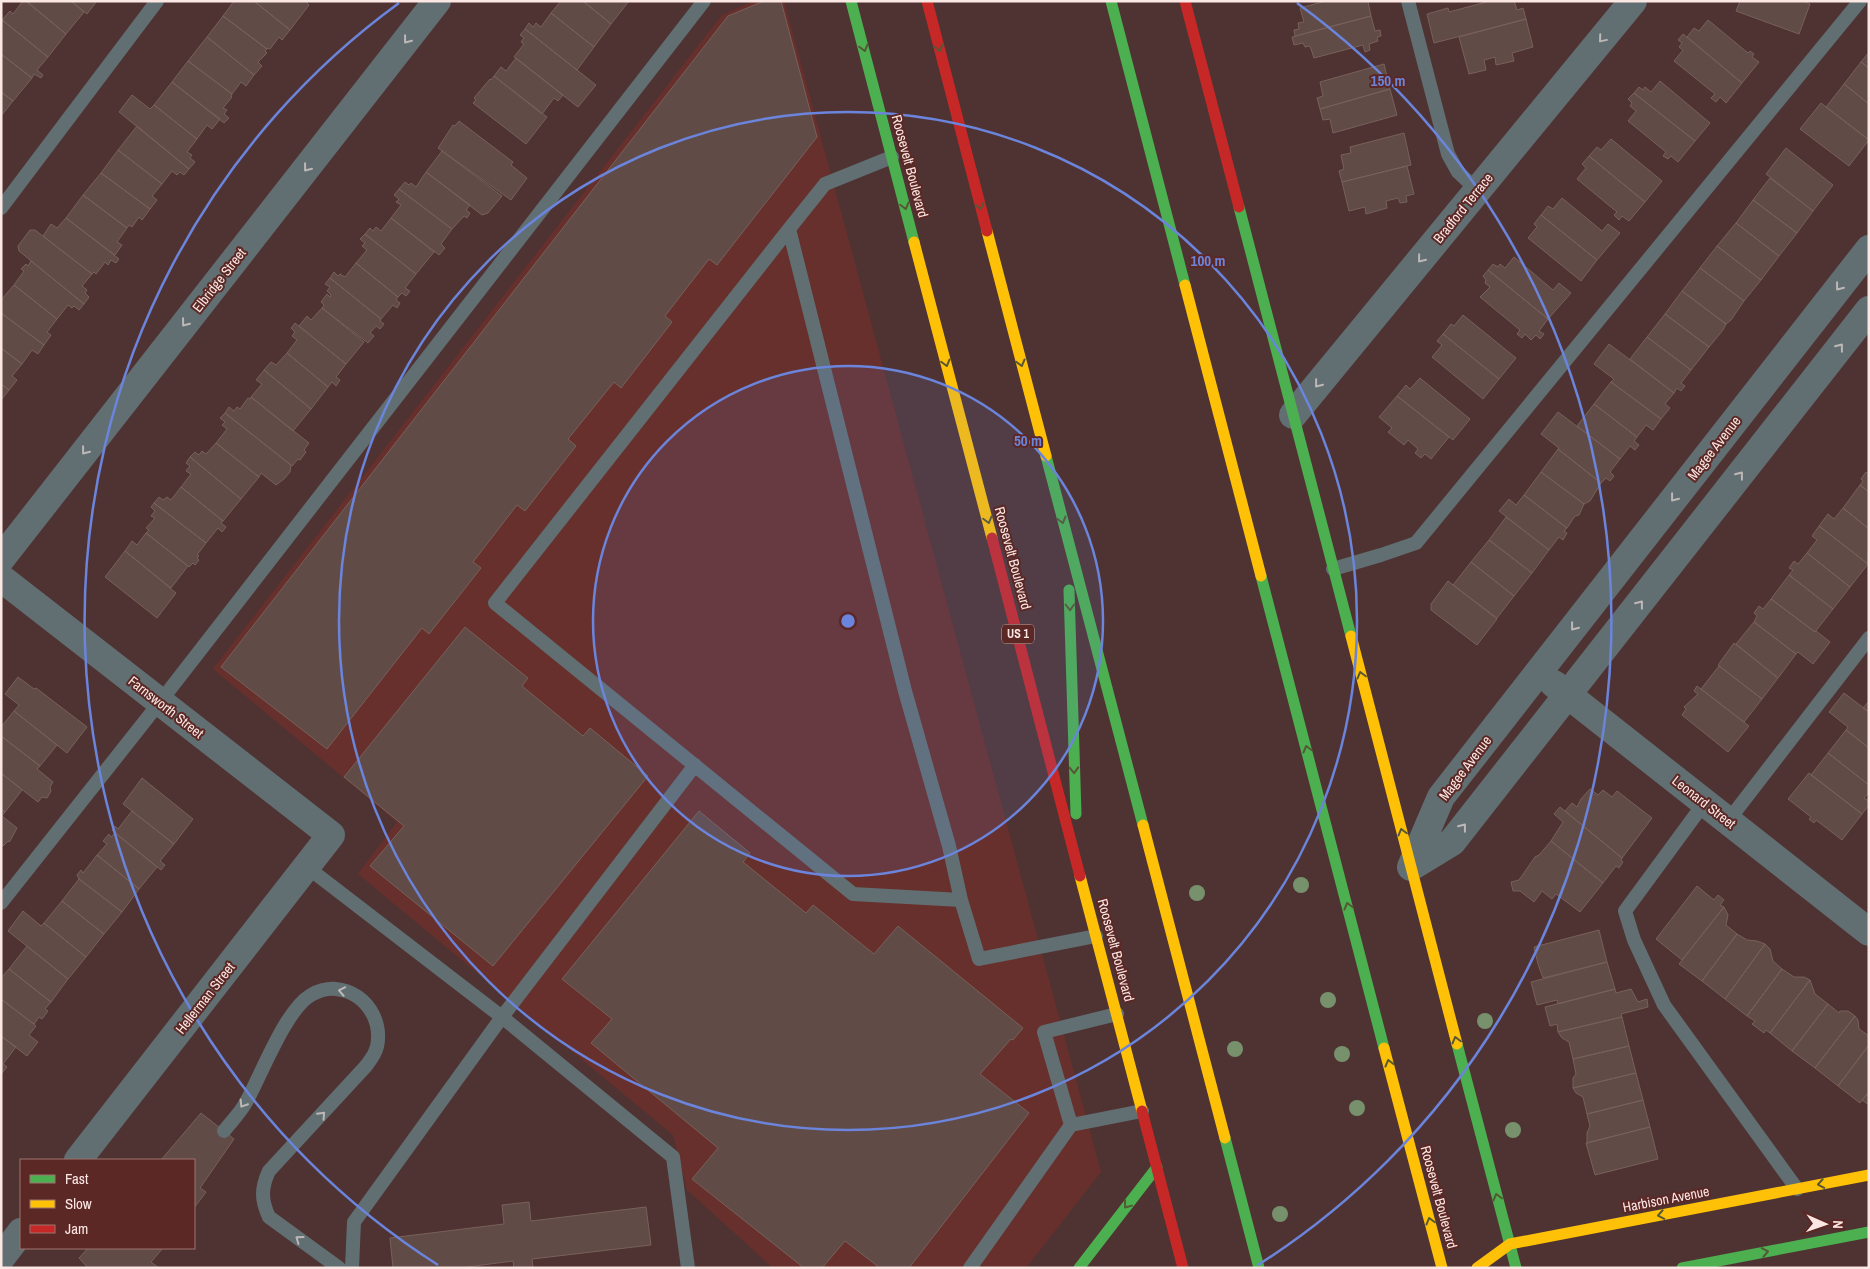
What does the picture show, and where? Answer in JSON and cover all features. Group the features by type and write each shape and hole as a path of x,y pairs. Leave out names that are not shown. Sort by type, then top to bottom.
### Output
{"main road":[{"name":"Roosevelt Boulevard","path":"851,1 1183,1268"},
{"name":"Roosevelt Boulevard","path":"1111,1 1442,1268"},
{"path":"1176,1 1192,30"},
{"path":"1184,1 1516,1268"},
{"path":"927,4 1258,1268"},
{"path":"1068,541 1077,861"},
{"path":"1079,1268 1157,1167"},
{"name":"Harbison Avenue","path":"1477,1268 1510,1244 1869,1176"},
{"path":"1682,1268 1733,1263 1869,1232"}],"street":[{"name":"Elbridge Street","path":"1,558 437,1"},
{"name":"Bradford Terrace","path":"1293,415 1633,1"},
{"name":"Magee Avenue","path":"1411,867 1441,797 1869,249"},
{"path":"1411,867 1452,842 1869,310"},
{"name":"Farnsworth Street","path":"1,578 331,835"},
{"name":"Leonard Street","path":"1539,672 1869,932"},
{"name":"Hellerman Street","path":"79,1159 331,835"},
{"path":"1,1258 20,1233"}],"lane":[{"path":"1,208 157,1"},
{"path":"1,903 160,702 704,1"},
{"path":"1408,1 1448,154 1458,172 1477,190"},
{"path":"1333,569 1381,556 1416,543 1860,1"},
{"path":"892,157 825,184 495,603 853,894 961,900"},
{"path":"789,229 905,692 949,846 961,900 979,959 1096,936"},
{"path":"1728,821 1869,638"},
{"path":"352,1268 354,1222 502,1017 695,765"},
{"path":"1705,802 1625,911 1634,940 1664,1005 1797,1189"},
{"path":"306,867 502,1017 673,1157 688,1268"},
{"path":"224,1131 244,1105 291,1014 310,995 324,990 338,990 352,993 365,1001 373,1013 378,1026 378,1041 375,1055 269,1171 264,1182 262,1194 264,1206 269,1217 339,1268"},
{"path":"1071,1125 1044,1032 1117,1014"},
{"path":"970,1268 1071,1125 1142,1111"}],"shaded area":[{"path":"754,1 784,1 1101,1172 1026,1268 773,1268 687,1190 673,1135 358,874 397,822 213,669 722,15"}],"building":[{"path":"23,1 26,1 66,34 48,57 2,20 10,11 13,14"},
{"path":"26,1 71,1 84,12 66,34"},
{"path":"71,1 97,1 87,14"},
{"path":"234,1 254,1 290,30 282,40 279,37 270,49 267,49 223,16"},
{"path":"254,1 305,1 309,5 290,30"},
{"path":"561,1 583,1 611,24 594,47 551,13"},
{"path":"583,1 629,1 611,24"},
{"path":"764,1 781,1 817,137 717,265 709,259 665,316 672,322 621,388 614,382 568,439 576,446 525,511 517,505 473,562 481,568 429,634 422,628 327,749 221,667 728,16"},
{"path":"1326,1 1372,1 1368,2 1371,16 1295,36 1294,30 1299,29 1298,23 1304,22 1300,8"},
{"path":"1490,1 1514,1 1517,10 1523,8 1526,19 1434,43 1427,14 1448,8 1449,12"},
{"path":"1740,1 1803,1 1810,4 1799,34 1736,11"},
{"path":"551,13 594,47 577,70 525,29 529,23 533,27 536,23 541,27"},
{"path":"223,16 267,49 265,51 267,53 258,62 262,66 254,75 207,37"},
{"path":"1371,16 1375,31 1380,30 1381,36 1377,37 1378,41 1369,44 1370,50 1365,52 1363,45 1314,58 1310,46 1305,47 1303,43 1294,45 1292,37"},
{"path":"1,19 48,57 37,70 43,75 41,78 34,74 32,78 1,54"},
{"path":"1526,19 1533,47 1512,53 1514,61 1496,65 1495,57 1484,60 1486,70 1469,74 1459,37"},
{"path":"1708,20 1748,53 1750,51 1754,54 1752,57 1759,62 1742,83 1687,37 1694,28 1699,31"},
{"path":"525,29 596,85 578,107 514,57 524,44 521,42 524,38 520,35"},
{"path":"1683,34 1742,83 1726,103 1720,97 1716,102 1711,98 1715,94 1674,61 1683,50 1679,47 1682,43 1678,40"},
{"path":"207,37 254,75 246,86 241,82 232,94 188,61"},
{"path":"1869,52 1869,68 1861,62"},
{"path":"1,54 32,78 13,101 1,92"},
{"path":"516,58 563,95 558,101 554,98 542,114 494,76 501,67 506,71"},
{"path":"188,61 232,94 232,97 223,108 227,110 224,114 229,118 224,123 172,82"},
{"path":"1861,62 1869,68 1869,104 1844,84"},
{"path":"1384,64 1390,89 1320,109 1317,98 1323,96 1320,82"},
{"path":"494,76 547,117 526,144 473,103 476,100 474,98"},
{"path":"1660,81 1710,123 1695,141 1634,93 1639,87 1643,90 1645,87 1651,92"},
{"path":"172,82 220,119 212,129 207,125 197,139 154,105"},
{"path":"1844,84 1869,104 1869,140 1826,107"},
{"path":"1390,89 1397,115 1333,133 1330,119 1323,120 1320,109"},
{"path":"1,92 13,101 1,116"},
{"path":"1634,93 1695,141 1678,162 1671,156 1668,159 1663,156 1666,152 1628,121 1636,111 1630,106 1632,103 1628,99"},
{"path":"132,95 150,109 154,105 197,139 187,152 192,155 190,158 195,162 189,169 119,112"},
{"path":"1821,103 1869,140 1849,166 1800,129"},
{"path":"459,121 513,162 511,165 527,178 511,200 438,148 453,125 455,126"},
{"path":"137,126 189,169 184,175 180,172 177,175 172,171 162,184 118,150"},
{"path":"1404,133 1411,165 1342,182 1339,171 1344,169 1341,155 1351,153 1350,147"},
{"path":"1611,139 1662,181 1645,202 1589,156 1597,147 1601,150"},
{"path":"1786,148 1833,185 1813,211 1766,174"},
{"path":"118,150 162,184 152,196 157,200 150,209 101,173"},
{"path":"442,151 502,196 488,213 482,215 426,172"},
{"path":"1589,156 1645,202 1629,221 1622,216 1619,220 1614,215 1617,212 1577,179 1586,168 1582,164"},
{"path":"1407,166 1414,194 1406,196 1407,202 1400,203 1398,198 1386,201 1387,208 1366,214 1365,207 1349,211 1342,182"},
{"path":"426,172 470,205 466,210 470,213 467,218 464,216 452,229 399,189 405,182 409,185 411,183 416,187"},
{"path":"101,173 150,209 142,220 139,217 132,227 129,225 127,228 83,195"},
{"path":"1770,178 1813,211 1797,233 1753,200"},
{"path":"399,189 452,229 441,244 445,248 439,255 391,218 401,205 396,202 399,199 394,195"},
{"path":"83,195 127,228 117,242 122,245 115,255 66,218"},
{"path":"1562,198 1602,231 1608,224 1620,233 1597,260 1541,215 1548,206 1553,209"},
{"path":"1753,200 1797,233 1779,256 1736,223"},
{"path":"1541,215 1597,260 1581,281 1528,238 1537,227 1534,224"},
{"path":"66,218 119,259 116,263 111,260 108,265 105,262 96,274 94,272 92,274 43,236 51,224 57,228"},
{"path":"391,218 434,252 416,274 365,234 370,228 373,231 376,227 381,231"},
{"path":"1736,223 1779,256 1761,280 1717,246"},
{"path":"30,230 35,230 92,274 82,286 87,290 85,293 89,297 84,304 19,251 18,246"},
{"path":"365,234 416,274 405,288 410,291 406,296 402,293 398,297 356,263 367,250 362,246 365,243 360,239"},
{"path":"1717,246 1761,280 1744,301 1700,268"},
{"path":"1514,257 1553,290 1559,283 1571,293 1548,319 1488,270 1493,264 1498,267 1500,264 1505,268"},
{"path":"31,261 84,304 79,310 74,306 72,308 68,305 57,319 14,285 24,271 21,269 26,264 28,266"},
{"path":"356,263 398,297 396,300 400,303 397,308 393,305 381,319 330,278 334,272 338,276 340,274 345,277"},
{"path":"1700,268 1744,301 1726,324 1682,291"},
{"path":"1488,270 1548,319 1539,331 1544,334 1540,339 1536,335 1531,340 1525,334 1522,338 1517,334 1520,330 1480,297 1490,287 1485,283 1486,280 1483,276"},
{"path":"330,278 381,319 380,321 384,324 380,329 376,326 370,333 374,336 368,343 322,308 324,305 321,302 327,294 330,297 331,295 327,291 330,287 325,284"},
{"path":"14,285 57,319 47,332 51,335 44,345 1,313 1,300"},
{"path":"1682,291 1726,324 1709,347 1665,314"},
{"path":"322,308 364,342 346,364 299,326 307,316 311,320"},
{"path":"1,313 44,345 38,354 32,350 22,364 1,348"},
{"path":"1665,314 1709,347 1691,370 1647,337"},
{"path":"1463,315 1516,358 1499,379 1443,334 1451,324 1454,326"},
{"path":"295,323 346,364 336,377 340,380 336,386 332,382 328,387 287,353 297,340 292,336 295,332 291,328"},
{"path":"1443,334 1499,379 1483,399 1432,357 1442,345 1437,341"},
{"path":"1647,337 1691,370 1681,383 1685,386 1681,391 1677,388 1674,393 1630,359"},
{"path":"1609,344 1674,393 1665,404 1670,408 1661,419 1611,382 1614,379 1594,364"},
{"path":"1,348 22,364 12,376 17,380 9,390 1,384"},
{"path":"287,353 328,387 311,409 264,370 271,362 276,365"},
{"path":"264,370 311,409 293,431 251,397 262,384 256,380"},
{"path":"1420,378 1470,419 1453,440 1397,396 1406,385 1410,389"},
{"path":"1611,382 1661,419 1653,430 1646,425 1637,437 1594,404"},
{"path":"1,384 9,390 2,399 1,399"},
{"path":"1397,396 1449,437 1431,459 1425,454 1421,458 1415,453 1418,449 1408,440 1404,445 1388,432 1392,428 1379,417"},
{"path":"251,397 309,443 304,450 306,452 292,466 225,413 229,407 234,411 237,407 240,409 248,398 250,399"},
{"path":"1594,404 1637,437 1634,441 1639,445 1635,450 1630,446 1620,459 1577,426"},
{"path":"1558,412 1620,459 1610,472 1614,476 1610,481 1606,478 1601,483 1541,434"},
{"path":"225,413 291,465 290,472 284,479 276,485 261,473 259,477 216,443 227,429 222,425 225,422 220,418"},
{"path":"216,443 259,477 241,499 190,457 195,452 199,455 202,451 206,454"},
{"path":"1558,449 1601,483 1590,501 1584,504 1541,472"},
{"path":"190,457 241,499 223,521 181,487 191,474 186,471 190,466 186,463"},
{"path":"1541,472 1584,504 1579,515 1575,516 1567,528 1524,495"},
{"path":"1866,472 1869,474 1869,492 1860,485 1863,481 1861,479"},
{"path":"1860,485 1869,492 1869,529 1843,508"},
{"path":"181,487 223,521 221,523 226,527 222,532 218,528 206,543 154,503 159,497 163,500 167,497 171,500"},
{"path":"1524,495 1567,528 1564,531 1567,533 1563,540 1559,537 1549,550 1499,511 1509,499 1516,505"},
{"path":"154,503 206,543 197,555 199,560 195,565 193,563 189,567 146,533 149,530 146,528 155,518 151,516 155,511 151,507"},
{"path":"1843,508 1869,529 1868,564 1819,526 1828,514 1834,519"},
{"path":"1506,517 1549,550 1532,573 1489,540"},
{"path":"1819,526 1868,564 1850,587 1807,553 1817,540 1812,536"},
{"path":"146,533 188,566 171,588 125,551 132,541 137,545"},
{"path":"1489,540 1532,573 1514,596 1471,562"},
{"path":"125,551 176,593 157,618 105,577"},
{"path":"1807,553 1850,587 1833,609 1789,575 1793,570 1789,568 1794,561 1798,564"},
{"path":"1471,562 1514,596 1497,618 1453,585"},
{"path":"1789,575 1833,609 1815,632 1771,599"},
{"path":"1448,581 1497,619 1477,645 1431,610 1431,604"},
{"path":"1771,599 1830,642 1813,664 1798,652 1796,654 1754,622 1757,616 1754,613 1759,606 1763,609"},
{"path":"1754,622 1796,654 1778,678 1736,644"},
{"path":"465,627 528,678 522,686 583,736 590,728 648,776 493,966 370,866 404,826 344,777"},
{"path":"1734,643 1778,678 1762,699 1718,665"},
{"path":"1719,666 1762,699 1744,722 1701,689"},
{"path":"18,677 34,689 36,688 87,727 67,753 14,711 19,705 5,694"},
{"path":"1697,686 1749,726 1728,752 1682,715 1686,709 1684,707 1698,694 1694,691"},
{"path":"1844,693 1869,712 1869,748 1846,730 1848,727 1829,712"},
{"path":"1869,701 1869,712 1863,708"},
{"path":"14,711 57,745 40,766 1,736 1,727"},
{"path":"1846,730 1869,748 1869,785 1828,753"},
{"path":"1,736 40,766 37,769 53,782 47,798 42,797 38,802 1,773"},
{"path":"1828,753 1869,785 1869,792 1864,798 1869,801 1869,805 1862,814 1811,775"},
{"path":"1,773 22,790 5,812 1,809"},
{"path":"1809,773 1862,814 1842,840 1816,820 1814,823 1809,819 1811,817 1788,799"},
{"path":"142,778 193,819 174,844 123,804"},
{"path":"1590,789 1598,795 1603,790 1612,797 1617,791 1652,818 1622,858 1565,811 1572,803 1577,807"},
{"path":"1560,807 1622,858 1623,862 1619,868 1616,866 1603,883 1551,841 1563,822 1554,814"},
{"path":"1,809 5,812 2,816 17,828 10,841 3,846 1,845"},
{"path":"132,811 174,844 160,861 165,865 161,870 112,830 115,826 118,829"},
{"path":"699,811 750,853 743,862 806,913 813,905 874,954 898,926 1023,1028 980,1074 1029,1113 909,1268 880,1268 845,1241 822,1268 804,1268 692,1179 718,1148 591,1043 612,1019 562,979"},
{"path":"115,833 157,867 139,889 97,855 107,844 103,841 109,834 111,837"},
{"path":"1551,841 1603,883 1580,912 1556,894 1552,899 1542,891 1534,902 1520,891 1513,891 1511,882 1519,880 1535,857"},
{"path":"97,855 139,889 122,912 79,879 77,875 81,870 83,873"},
{"path":"79,879 122,912 104,934 62,901"},
{"path":"1697,886 1714,900 1718,895 1724,900 1720,905 1724,907 1682,960 1656,939"},
{"path":"62,901 104,934 86,957 44,923"},
{"path":"1724,907 1728,915 1726,925 1737,934 1702,981 1679,964"},
{"path":"23,911 41,926 44,923 86,957 68,979 8,931"},
{"path":"1599,930 1607,962 1543,978 1534,947"},
{"path":"1737,934 1747,940 1765,944 1725,999 1702,981"},
{"path":"1765,944 1770,949 1773,961 1782,969 1747,1016 1725,999"},
{"path":"27,946 68,979 51,1002 9,969"},
{"path":"1607,962 1615,989 1558,1004 1557,1000 1537,1005 1531,982"},
{"path":"9,969 51,1002 45,1009 48,1011 42,1019 39,1017 34,1024 1,999 1,978"},
{"path":"1782,969 1794,977 1804,977 1810,980 1770,1033 1766,1030 1764,1033 1752,1024 1755,1021 1747,1016"},
{"path":"1810,980 1815,994 1828,1004 1792,1051 1770,1033"},
{"path":"1615,989 1616,993 1631,989 1638,1002 1647,999 1648,1007 1621,1014 1622,1017 1558,1032 1557,1024 1550,1026 1545,1007"},
{"path":"1,999 36,1026 29,1035 38,1042 27,1056 1,1036"},
{"path":"1828,1004 1839,1013 1840,1011 1848,1011 1855,1016 1815,1068 1792,1051"},
{"path":"1855,1016 1858,1020 1859,1029 1869,1036 1869,1045 1838,1086 1815,1068"},
{"path":"1622,1017 1629,1046 1573,1059 1569,1042 1562,1038 1558,1032"},
{"path":"1,1036 16,1047 3,1064 7,1067 2,1073"},
{"path":"1869,1045 1869,1092 1860,1103 1838,1086"},
{"path":"1629,1046 1636,1073 1573,1088 1573,1078 1576,1074 1573,1059"},
{"path":"1636,1073 1643,1100 1587,1114 1583,1097 1576,1093 1573,1088"},
{"path":"1869,1092 1869,1105 1862,1100"},
{"path":"1643,1100 1650,1127 1587,1143 1587,1133 1590,1126 1587,1114"},
{"path":"201,1113 234,1139 200,1188 206,1192 195,1207 195,1159 162,1159"},
{"path":"1650,1127 1658,1159 1595,1175 1586,1143"},
{"path":"529,1202 531,1221 646,1207 651,1245 532,1259 533,1268 514,1268 513,1261 459,1268 393,1268 390,1238 504,1224 502,1205"},
{"path":"87,1249 162,1249 151,1262 159,1268 88,1268 79,1258"}],"traffic: fast":[{"path":"851,1 914,242"},
{"path":"1111,1 1185,285"},
{"path":"1239,207 1351,636"},
{"path":"1046,456 1143,825"},
{"path":"1261,576 1384,1048"},
{"path":"1069,590 1076,814"},
{"path":"1457,1044 1516,1268"},
{"path":"1225,1138 1259,1268"},
{"path":"1079,1268 1157,1167"},
{"path":"1682,1268 1869,1232"}],"traffic: slow":[{"path":"987,231 1046,456"},
{"path":"914,242 992,538"},
{"path":"1185,285 1261,576"},
{"path":"1351,636 1457,1044"},
{"path":"1143,825 1225,1138"},
{"path":"1080,876 1142,1111"},
{"path":"1384,1048 1442,1268"},
{"path":"1477,1268 1510,1244 1869,1175"}],"traffic: jam":[{"path":"927,1 987,231"},
{"path":"1185,1 1239,207"},
{"path":"992,538 1080,876"},
{"path":"1142,1111 1183,1268"}]}
